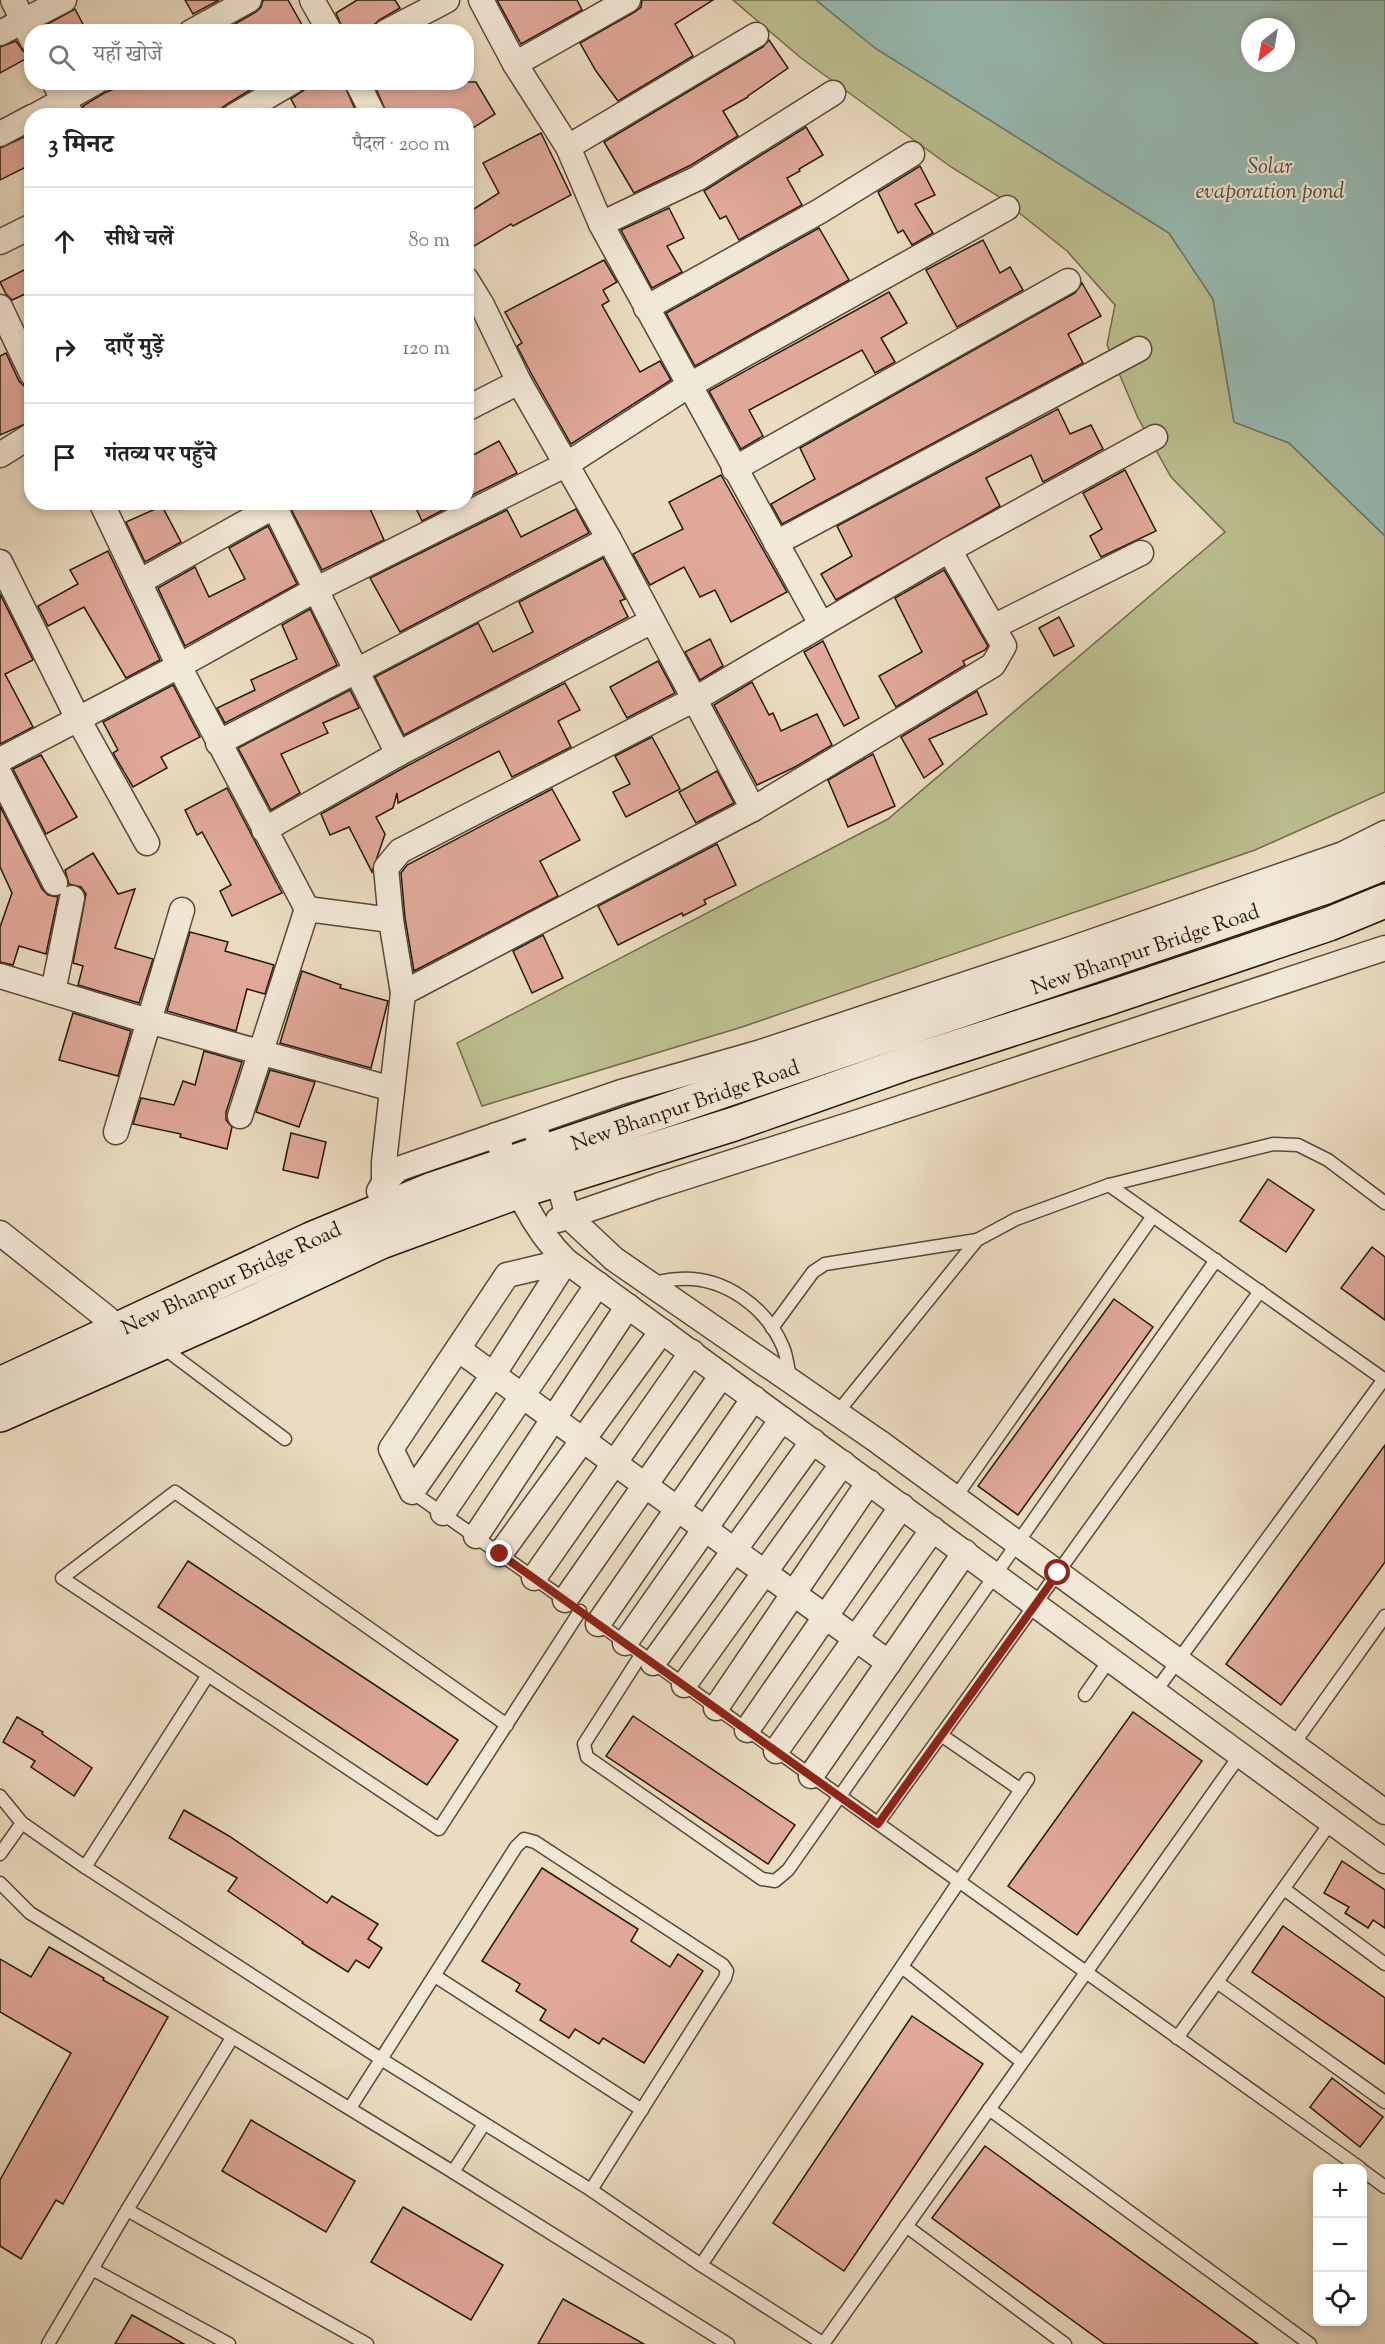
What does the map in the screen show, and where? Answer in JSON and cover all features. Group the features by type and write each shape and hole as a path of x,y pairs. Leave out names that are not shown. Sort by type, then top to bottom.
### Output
{"street":[{"path":"13,0 24,24"},
{"path":"35,24 64,0"},
{"path":"206,24 249,0"},
{"path":"312,0 326,24"},
{"path":"401,24 447,0"},
{"path":"481,0 515,64 568,147 601,224 688,386 821,624"},
{"path":"515,64 628,0"},
{"path":"0,33 24,31"},
{"path":"568,147 756,35"},
{"path":"47,108 80,90"},
{"path":"248,108 278,90"},
{"path":"361,90 370,108"},
{"path":"601,224 698,178 833,93"},
{"path":"0,134 24,121"},
{"path":"646,308 820,212 912,154"},
{"path":"0,760 179,666 315,590 567,464 688,386 1007,208"},
{"path":"0,242 24,230"},
{"path":"734,469 1068,281"},
{"path":"0,307 22,329"},
{"path":"474,309 519,382 609,539 753,809"},
{"path":"776,543 1139,349"},
{"path":"474,405 519,382"},
{"path":"384,1183 403,993 391,920 386,868 400,851 695,699 949,549 1155,437"},
{"path":"0,455 24,440"},
{"path":"109,510 139,582 179,666 307,909 240,1116"},
{"path":"139,582 265,510"},
{"path":"279,510 315,590 398,754"},
{"path":"219,743 609,539"},
{"path":"403,993 753,809 993,665 1004,646 949,549"},
{"path":"993,627 1141,553"},
{"path":"0,562 78,719 147,843"},
{"path":"264,830 398,754 652,621"},
{"path":"0,776 63,891 53,992"},
{"path":"506,1164 532,1123 621,1092 761,1052 1071,949 1343,854 1385,833"},
{"name":"New Bhanpur Bridge Road","path":"551,1166 1326,887 1385,863"},
{"name":"New Bhanpur Bridge Road","path":"0,1384 311,1239 430,1190 506,1164 551,1166 734,1124 910,1062 1329,924 1385,901"},
{"path":"307,909 391,920"},
{"path":"116,1132 182,910"},
{"path":"539,1228 568,1216 1385,948"},
{"path":"0,976 148,1021 392,1089"},
{"path":"532,1123 551,1166 568,1216 614,1259 837,1413 1385,1812"},
{"path":"365,1216 384,1183 398,1169 506,1164"},
{"path":"506,1164 539,1228 551,1246 566,1261 1385,1861"},
{"name":"New Bhanpur Bridge Road","path":"0,1415 381,1242 506,1164"},
{"path":"0,1233 107,1318 114,1332"},
{"path":"566,1261 493,1374 412,1492 391,1449 458,1348 507,1275 566,1261"},
{"path":"443,1513 598,1284"},
{"path":"476,1536 628,1306"},
{"path":"500,1554 662,1331"},
{"path":"458,1348 889,1663"},
{"path":"534,1578 692,1352"},
{"path":"581,1612 645,1485 722,1375"},
{"path":"581,1612 678,1509 754,1398"},
{"path":"640,1654 705,1529 782,1419"},
{"path":"640,1654 734,1550 813,1441"},
{"path":"684,1685 843,1463"},
{"path":"716,1708 869,1482"},
{"path":"747,1730 902,1506"},
{"path":"776,1751 933,1529"},
{"path":"811,1776 965,1552"}],"lane":[{"path":"772,1328 813,1272 825,1264 977,1240 1016,1219 1109,1185 1273,1144 1299,1145 1328,1160 1385,1203"},
{"path":"1109,1185 1384,1379 1155,1692"},
{"path":"955,1498 1153,1216"},
{"path":"837,1413 977,1240"},
{"path":"640,1654 584,1744 587,1757 762,1879 775,1881 788,1870 1216,1260"},
{"path":"649,1284 681,1278 713,1283 743,1297 767,1319 783,1348 790,1380"},
{"path":"878,1824 1260,1292"},
{"path":"157,1343 285,1439"},
{"path":"507,1725 175,1492 62,1578 439,1829 581,1612"},
{"path":"412,1492 1353,2164"},
{"path":"1293,1745 1385,1616"},
{"path":"1085,1695 1110,1659"},
{"path":"85,1868 208,1675"},
{"path":"941,1735 1021,1790"},
{"path":"0,1796 22,1823 85,1868 381,2059 591,2190 700,2265 823,2344 1240,1755"},
{"path":"700,2265 1028,1779"},
{"path":"1177,2038 1331,1822"},
{"path":"0,1854 22,1823"},
{"path":"350,2108 516,1847 524,1839 535,1842 723,1965 727,1971 725,1978 591,2190"},
{"path":"0,1883 30,1913 350,2108 728,2344"},
{"path":"1284,1889 1385,1964"},
{"path":"902,1967 1022,2062"},
{"path":"435,1976 642,2110"},
{"path":"1217,1982 1385,2102"},
{"path":"48,2344 232,2038"},
{"path":"989,2109 1310,2344"},
{"path":"453,2172 484,2124"},
{"path":"1367,2174 1385,2187"},
{"path":"127,2210 366,2344"},
{"path":"906,2226 1065,2344"},
{"path":"92,2269 229,2344"}],"green space":[{"path":"733,0 816,0 875,48 1169,233 1213,299 1234,422 1289,443 1385,536 1385,792 1255,850 742,1027 482,1106 457,1043 888,819 1225,532 1171,477 1138,418 1107,345 1115,305 1067,251 998,196 951,167 801,58"}],"water":[{"name":"Solar evaporation pond","path":"816,0 1385,0 1385,536 1289,443 1234,422 1213,299 1169,233 875,48"}],"building":[{"path":"185,0 219,0 193,14"},
{"path":"263,0 288,0 302,24 235,24 261,7"},
{"path":"357,0 395,0 400,8 375,24 341,24 336,13"},
{"path":"497,0 577,0 582,10 521,44"},
{"path":"642,0 713,0 675,24 693,56 618,101 596,71 580,43 635,12 641,7"},
{"path":"75,9 83,24 48,24"},
{"path":"769,40 788,68 748,97 723,111 738,136 691,165 634,193 604,142 763,47"},
{"path":"16,41 24,52 24,60 0,73 0,47"},
{"path":"474,82 476,82 495,114 474,127 474,108 384,108 377,90 474,90"},
{"path":"111,90 250,90 222,108 84,108 83,106"},
{"path":"304,90 347,90 354,108 296,108 291,99"},
{"path":"806,127 823,155 787,178 802,205 739,240 726,216 720,219 704,191"},
{"path":"541,133 571,195 513,226 511,224 474,246 474,209 499,193 483,163"},
{"path":"24,137 24,168 0,180 0,148"},
{"path":"920,166 935,195 915,204 933,233 912,245 903,230 898,233 878,192"},
{"path":"669,208 684,238 667,246 682,272 652,288 621,230"},
{"path":"819,228 849,280 695,366 666,313"},
{"path":"983,240 1000,273 1010,267 1023,290 957,327 926,270"},
{"path":"604,260 617,282 603,290 609,301 602,305 640,372 660,361 671,380 571,444 517,346 522,343 505,312"},
{"path":"24,270 24,295 12,300 0,282"},
{"path":"1082,283 1101,316 1068,334 1083,363 782,524 771,504 815,479 800,448 1075,293"},
{"path":"889,292 907,323 881,338 895,362 875,373 862,350 749,410 763,436 741,449 709,391"},
{"path":"6,353 19,381 24,386 24,424 0,435 0,356"},
{"path":"1058,409 1070,434 1091,425 1103,449 1043,482 1031,455 986,478 1000,506 836,600 821,574 852,556 837,526"},
{"path":"499,441 517,473 474,494 474,455"},
{"path":"1125,470 1156,531 1101,557 1090,536 1102,529 1083,493"},
{"path":"721,475 787,592 731,622 715,590 700,597 684,567 650,585 633,554 683,529 669,502"},
{"path":"576,509 589,533 400,632 370,578 507,510 521,537"},
{"path":"153,510 164,510 181,542 145,562 126,522"},
{"path":"371,510 384,540 322,570 292,511"},
{"path":"417,510 443,510 422,521"},
{"path":"268,526 297,584 185,646 158,588 195,567 209,597 245,579 229,548"},
{"path":"108,551 160,660 126,678 84,607 48,626 38,606 78,584 70,570"},
{"path":"603,558 625,599 620,601 628,617 404,735 375,677 478,623 493,652 533,632 519,602"},
{"path":"944,570 988,646 985,650 963,661 965,665 896,707 879,676 922,652 895,598"},
{"path":"0,594 33,660 5,674 33,727 0,744"},
{"path":"310,609 337,665 225,723 217,708 255,690 251,680 297,659 282,625"},
{"path":"1059,617 1074,646 1054,656 1039,628"},
{"path":"710,639 723,666 700,680 685,652"},
{"path":"823,641 859,718 844,726 804,652"},
{"path":"658,661 675,693 627,718 610,687"},
{"path":"752,682 769,715 773,713 781,731 817,714 832,745 795,767 757,785 714,705"},
{"path":"565,683 580,710 558,721 571,747 512,777 499,751 398,803 397,793 393,808 376,817 385,834 372,872 349,827 330,835 321,814"},
{"path":"173,685 200,737 161,757 167,768 133,787 113,753 118,750 103,722"},
{"path":"350,690 359,708 323,723 328,733 281,754 300,793 271,810 238,748"},
{"path":"977,691 987,714 929,739 943,764 924,778 901,737"},
{"path":"652,737 680,789 626,817 613,792 630,784 615,756"},
{"path":"873,754 895,806 848,827 828,780"},
{"path":"41,755 77,817 46,834 13,769"},
{"path":"717,771 734,803 696,823 679,792"},
{"path":"227,788 282,893 232,916 220,891 231,885 202,832 197,835 185,810"},
{"path":"552,789 580,840 540,861 558,896 414,971 405,918 401,873 407,865"},
{"path":"0,806 42,889 48,895 58,897 46,954 19,946 13,965 0,962 0,927 12,893 0,867"},
{"path":"717,844 736,885 704,900 706,904 683,916 682,913 618,945 598,906"},
{"path":"93,853 118,894 135,889 115,948 153,959 139,1003 78,985 83,966 73,963 86,894 81,887 69,884 65,870"},
{"path":"190,932 228,942 225,951 274,965 265,994 247,989 236,1031 167,1011"},
{"path":"543,935 563,978 532,993 513,951"},
{"path":"302,971 341,985 340,988 388,1001 371,1068 280,1043"},
{"path":"73,1013 131,1031 118,1076 59,1060"},
{"path":"204,1051 242,1062 226,1112 226,1120 232,1127 227,1149 180,1137 181,1134 133,1124 141,1098 174,1105 183,1081 195,1085"},
{"path":"270,1070 315,1082 299,1127 256,1112"},
{"path":"291,1133 326,1142 318,1178 283,1170"},
{"path":"1268,1179 1314,1210 1286,1252 1240,1221"},
{"path":"1372,1247 1385,1257 1385,1320 1341,1288"},
{"path":"1114,1299 1153,1327 1018,1515 978,1486"},
{"path":"1385,1445 1385,1562 1281,1705 1226,1664"},
{"path":"188,1561 458,1740 427,1785 158,1607"},
{"path":"1133,1712 1202,1761 1077,1935 1008,1886"},
{"path":"633,1716 795,1825 768,1864 606,1756"},
{"path":"17,1717 43,1732 42,1734 92,1768 74,1796 31,1767 35,1761 3,1742"},
{"path":"184,1810 229,1836 327,1903 332,1896 378,1924 368,1939 382,1948 369,1968 356,1960 348,1972 228,1891 237,1878 169,1838"},
{"path":"1342,1861 1385,1890 1385,1928 1373,1920 1368,1928 1345,1913 1349,1907 1324,1893"},
{"path":"542,1868 638,1929 631,1941 670,1967 678,1954 703,1971 644,2063 603,2038 599,2044 575,2029 569,2038 540,2020 546,2010 516,1991 520,1984 482,1961"},
{"path":"1283,1926 1385,1998 1385,2064 1252,1972"},
{"path":"49,1947 168,2017 63,2204 56,2200 21,2259 0,2246 0,2180 71,2053 0,2012 0,1959 31,1977"},
{"path":"912,2016 983,2064 844,2271 773,2223"},
{"path":"1332,2078 1383,2117 1360,2147 1310,2107"},
{"path":"251,2120 355,2181 326,2232 222,2171"},
{"path":"985,2146 1258,2344 1105,2344 932,2218"},
{"path":"403,2207 503,2265 471,2320 371,2262"},
{"path":"563,2299 644,2344 538,2344"},
{"path":"132,2315 184,2344 115,2344"}],"route":[{"path":"500,1554 878,1824 1058,1573"}]}
